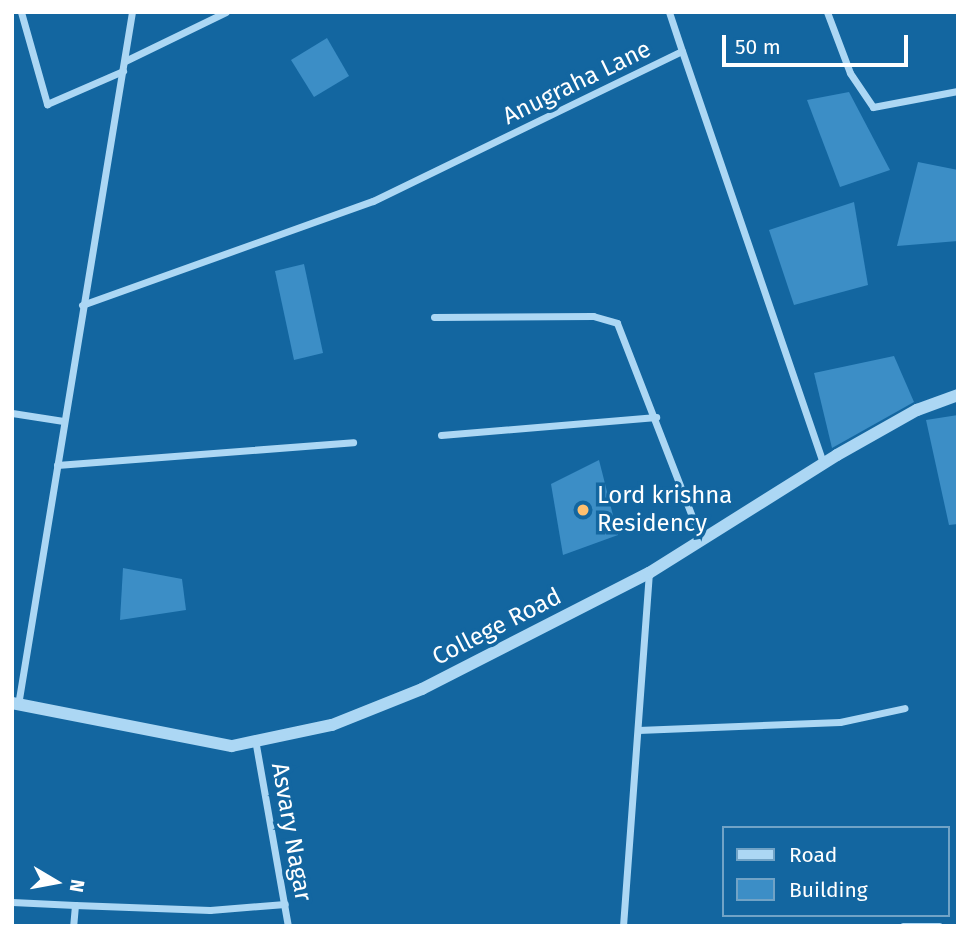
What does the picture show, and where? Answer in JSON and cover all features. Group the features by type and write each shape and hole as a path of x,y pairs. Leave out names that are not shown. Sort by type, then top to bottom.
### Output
{"street":[{"path":"21,12 47,104 122,71"},
{"path":"15,704 132,12"},
{"path":"125,61 226,12"},
{"path":"669,12 682,51"},
{"path":"827,12 850,73 873,107 958,91"},
{"name":"Anugraha Lane","path":"82,305 373,201 682,51 823,464"},
{"path":"435,317 607,318 626,334 701,540"},
{"name":"College Road","path":"15,704 132,730 256,745 332,725 422,689 649,573 823,464 916,410 958,395"},
{"path":"12,413 63,421"},
{"path":"440,435 656,417"},
{"path":"57,465 353,442"},
{"path":"623,926 649,573"},
{"path":"638,730 840,722 905,708"},
{"name":"Asvary Nagar","path":"256,745 288,926"},
{"path":"12,902 210,910 285,904"},
{"path":"73,926 75,905"},
{"path":"903,926 939,926"}],"building":[{"path":"327,38 349,76 314,97 291,60"},
{"path":"849,92 890,170 840,187 807,100"},
{"path":"918,162 958,170 958,241 897,246"},
{"path":"854,202 868,285 794,305 769,230"},
{"path":"304,264 323,353 294,360 275,271"},
{"path":"894,356 914,402 832,448 814,373"},
{"path":"958,415 958,524 949,525 926,420"},
{"name":"Lord krishna Residency","path":"599,460 618,535 563,555 551,484"},
{"path":"123,568 182,579 186,610 120,620"}],"place":[{"name":"Lord krishna Residency","path":"583,510"}]}
